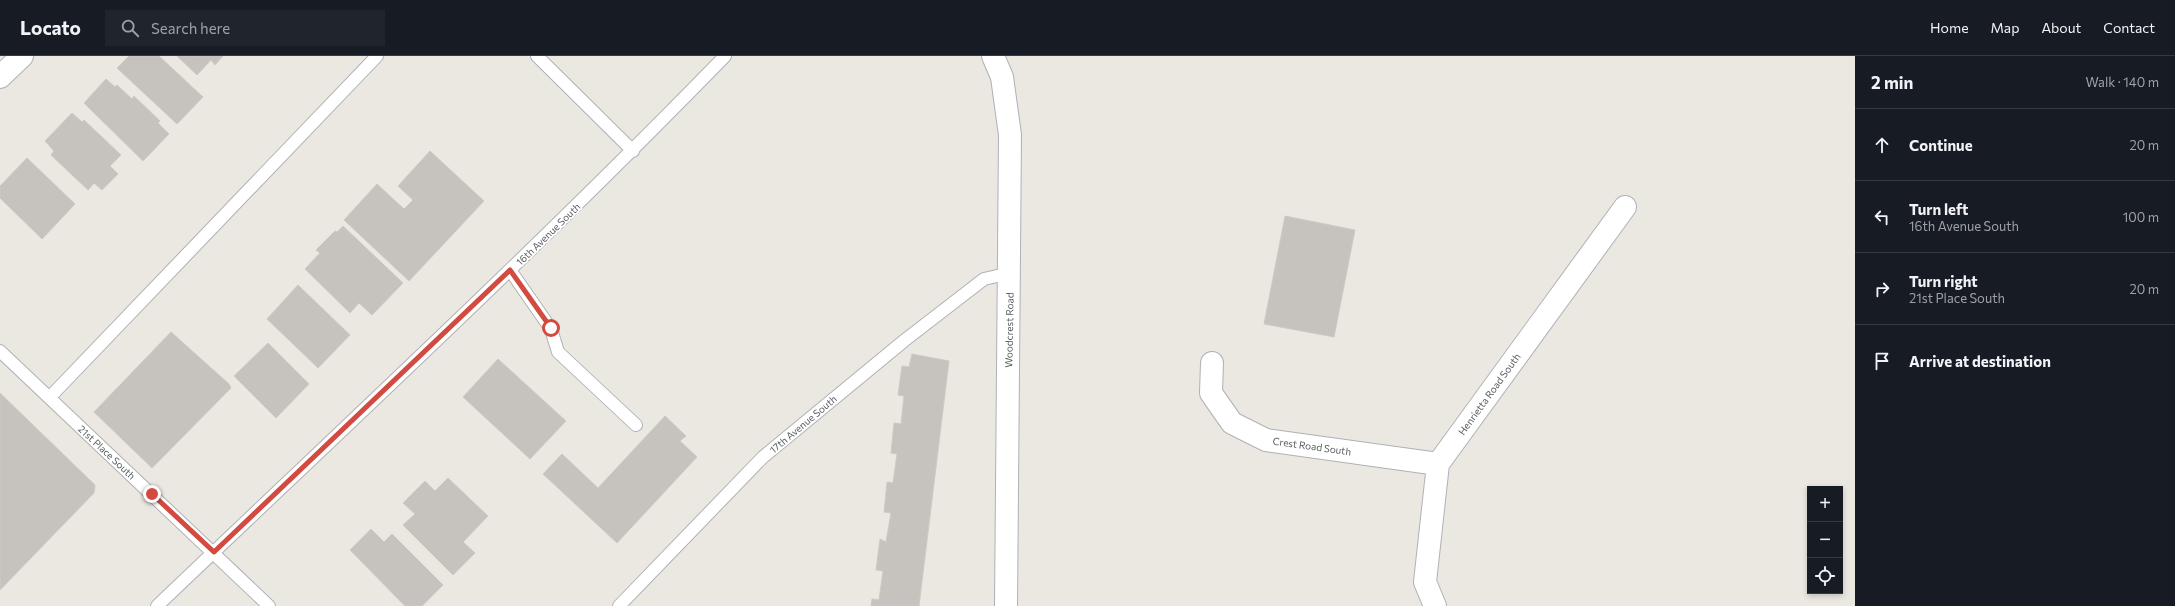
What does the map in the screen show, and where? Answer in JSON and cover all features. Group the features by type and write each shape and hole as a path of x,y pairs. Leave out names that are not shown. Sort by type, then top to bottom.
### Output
{"street":[{"path":"0,78 22,56"},
{"name":"Woodcrest Road","path":"993,56 1002,77 1010,135 1006,606"},
{"name":"Henrietta Road South","path":"1435,606 1425,582 1438,464 1625,207"},
{"name":"Crest Road South","path":"1212,363 1211,393 1232,423 1266,440 1438,464"}],"lane":[{"path":"50,398 377,56"},
{"path":"537,56 633,151"},
{"name":"16th Avenue South","path":"157,606 633,151 725,56"},
{"path":"510,270 551,328 558,352 636,425"},
{"name":"17th Avenue South","path":"620,606 763,457 905,340 984,279 1010,273"},
{"name":"21st Place South","path":"0,351 214,552 269,606"}],"building":[{"path":"129,56 159,56 203,97 177,124 117,68"},
{"path":"177,56 223,56 215,65 211,60 197,75"},
{"path":"106,79 115,87 117,85 132,99 134,96 160,121 158,123 169,134 143,161 84,103"},
{"path":"72,113 82,122 84,120 121,155 110,166 118,174 102,190 94,183 88,190 51,155 54,151 45,141"},
{"path":"430,151 484,201 409,281 344,220 377,184 404,209 413,200 398,186"},
{"path":"27,158 75,204 42,239 0,198 0,186"},
{"path":"1285,216 1355,230 1334,337 1264,324"},
{"path":"343,226 403,283 372,315 359,303 350,313 305,269 320,253 316,250 335,231 337,232"},
{"path":"298,285 350,335 318,368 267,319"},
{"path":"171,332 229,384 231,388 152,468 94,412"},
{"path":"268,343 309,384 276,418 234,376"},
{"path":"912,354 949,361 919,606 871,606 872,599 879,600 883,571 876,570 880,539 886,542 891,513 884,512 887,482 893,483 897,454 891,453 894,423 901,424 904,396 898,395 902,366 909,367"},
{"path":"498,359 566,421 530,459 463,397"},
{"path":"0,393 95,485 94,493 0,590"},
{"path":"665,416 686,436 680,441 697,457 617,543 543,474 562,454 598,488"},
{"path":"448,478 488,516 463,542 475,553 453,575 403,525 415,514 403,503 425,481 435,491"},
{"path":"371,529 384,542 392,534 443,585 422,606 405,606 350,550"}],"route":[{"path":"152,494 214,552 510,270 551,328"}]}
